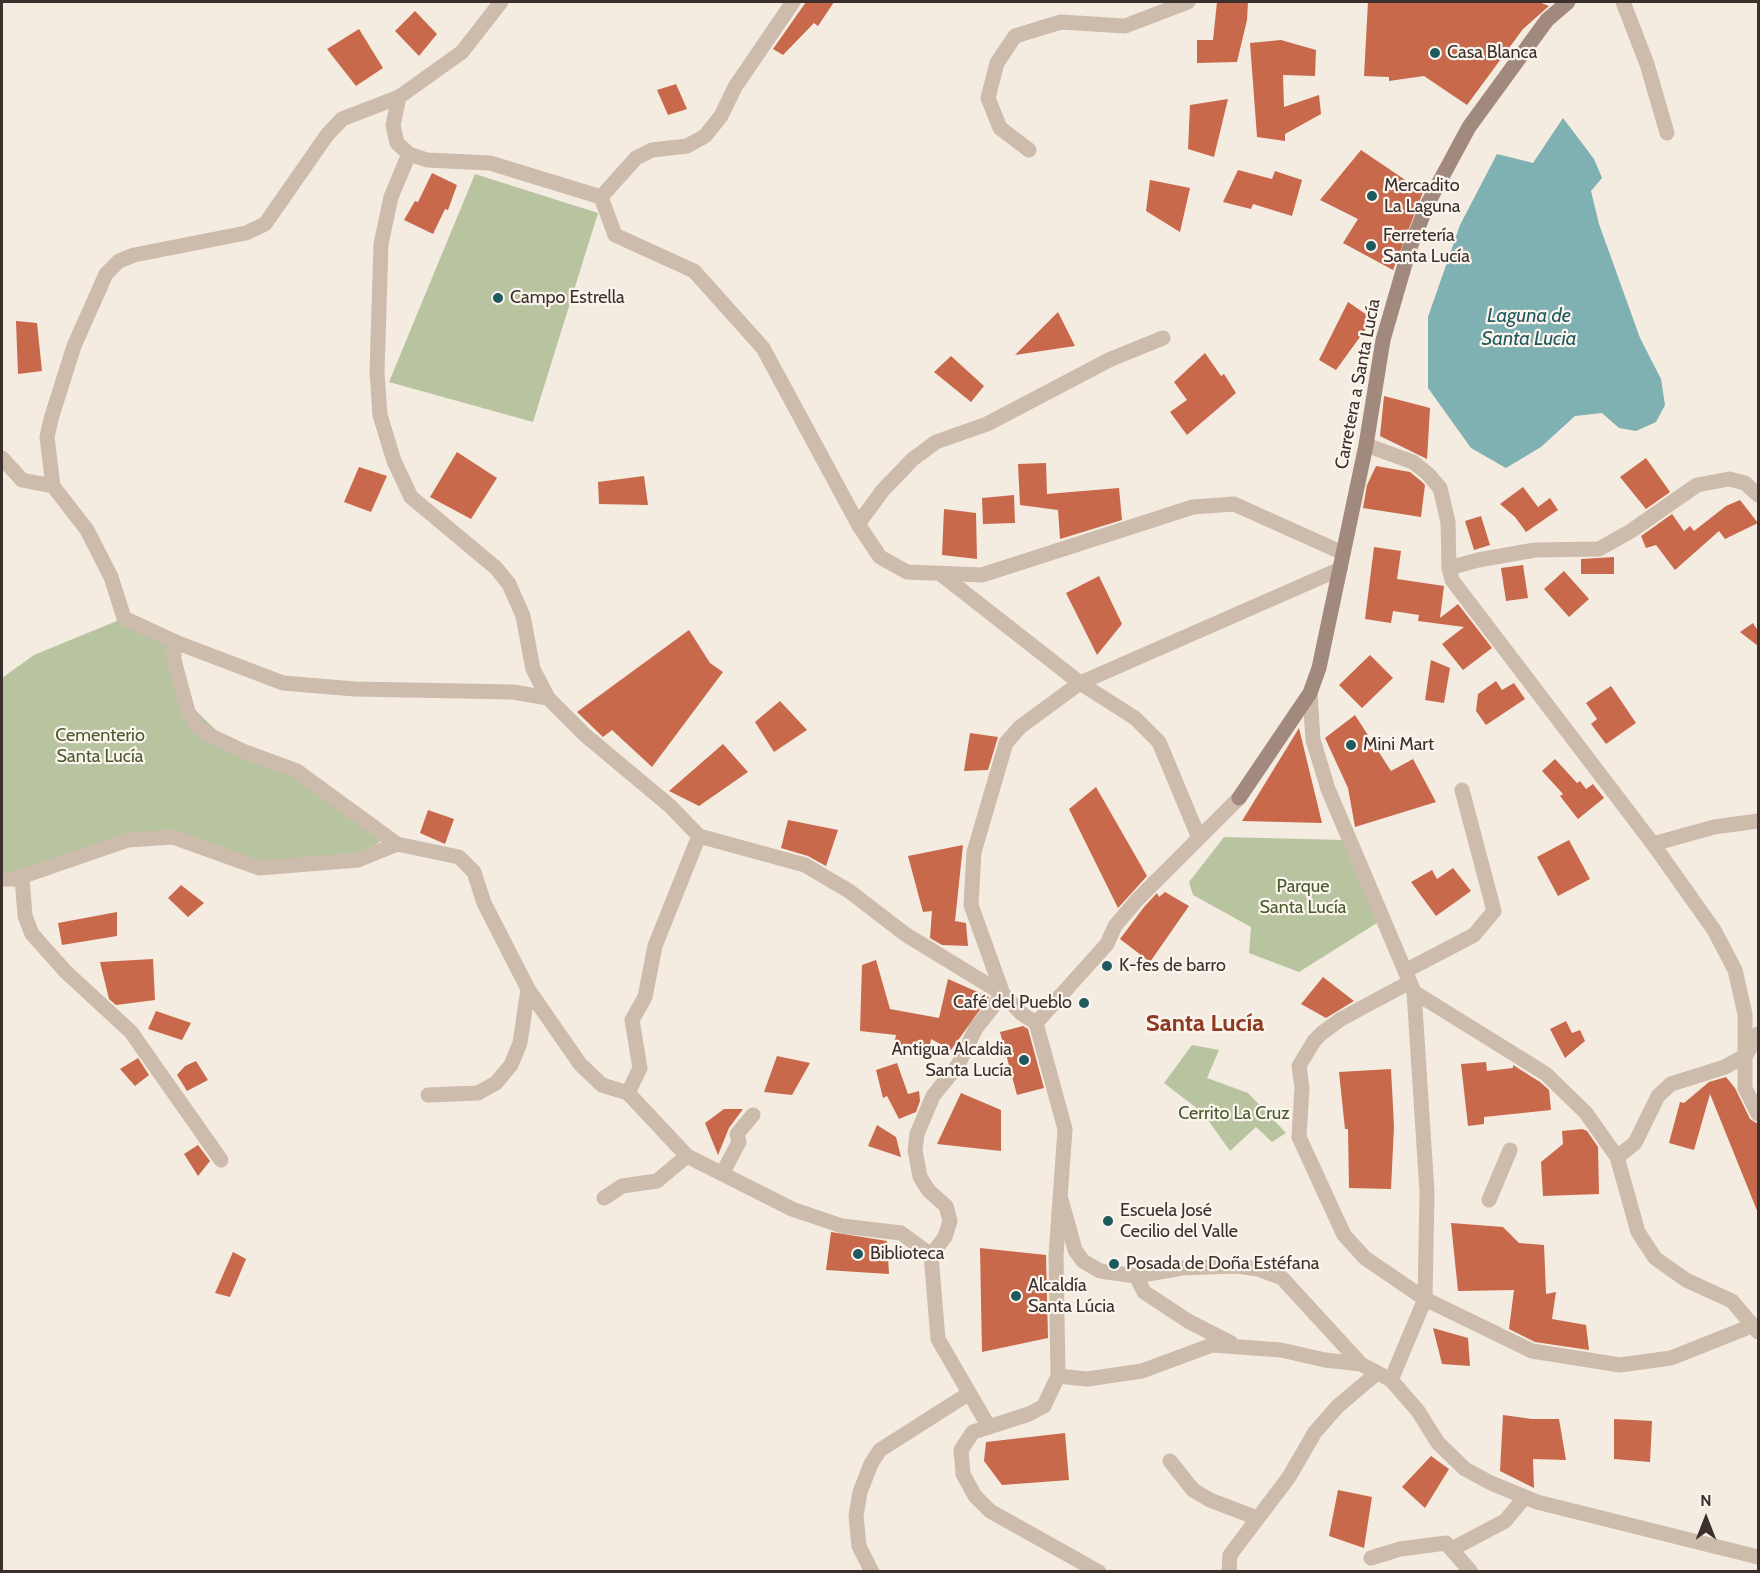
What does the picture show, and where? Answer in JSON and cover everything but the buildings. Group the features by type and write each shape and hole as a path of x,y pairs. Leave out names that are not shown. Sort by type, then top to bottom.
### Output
{"main road":[{"name":"Carretera a Santa Lucía","path":"1239,798 1310,693 1319,668 1366,445 1383,339 1401,272 1428,203 1469,127 1547,21 1568,2"}],"street":[{"path":"501,2 462,52 399,97 342,119 327,135 265,224 246,233 134,255 119,261 106,274 74,346 47,437 53,486 87,530 111,577 124,618 178,643 282,683 303,686 513,692 548,698"},
{"path":"601,197 636,158 652,150 687,146 705,136 721,116 735,87 793,2"},
{"path":"1029,150 1000,128 988,98 997,63 1015,36 1061,22 1125,26 1188,2"},
{"path":"1623,2 1647,64 1667,133"},
{"path":"399,97 393,125 397,143 409,154 427,160 490,163 601,197"},
{"path":"409,154 391,197 381,244 377,372 380,415 394,461 411,497 496,568 508,584 523,616 533,669 548,698 585,735 670,806 699,836 805,866 849,891 905,934 1003,994 1022,1014 1036,1023 1065,1129 1056,1255 1058,1376 1044,1406 1029,1414 973,1432 962,1450 963,1474 975,1496 990,1511 1099,1572"},
{"path":"601,197 615,235 694,271 763,348 858,524 880,557 908,572 982,575 1193,507 1234,504 1343,553"},
{"path":"858,524 883,490 913,459 936,442 987,424 1111,359 1163,338"},
{"path":"1366,445 1413,462 1440,488 1448,522 1449,568 1452,580 1653,844 1714,930 1735,970 1745,1014 1745,1088 1758,1114"},
{"path":"2,458 22,480 53,486"},
{"path":"1449,568 1478,560 1535,550 1599,549 1631,531 1697,485 1729,479 1745,483 1758,495"},
{"path":"1003,994 971,905 974,852 1006,743 1020,727 1080,683 1340,569"},
{"path":"942,575 1080,683 1135,718 1159,742 1199,838"},
{"path":"178,643 174,650 174,660 188,712 196,725 207,734 243,751 297,771 397,844 459,857 474,872 484,903 528,989 580,1064 602,1085 628,1093 687,1156 792,1209 842,1227 901,1233 931,1255"},
{"path":"1229,1572 1230,1555 1289,1477 1316,1432 1338,1406 1384,1376 1425,1299 1427,1192 1410,982 1328,789 1313,740 1310,693"},
{"path":"1410,982 1546,1074 1586,1113 1617,1157 1638,1232 1655,1258 1686,1280 1732,1300 1756,1328 1671,1359 1620,1365 1532,1351 1425,1299 1365,1258 1344,1235 1299,1137 1302,1088 1299,1066 1314,1041 1341,1019 1410,982 1474,935 1494,911 1462,790"},
{"path":"1036,1023 1107,944 1115,927 1137,900 1239,798"},
{"path":"1653,844 1714,827 1758,821"},
{"path":"628,1093 640,1068 632,1020 645,997 655,946 699,836"},
{"path":"2,879 22,876 128,840 172,837 259,868 358,860 397,844"},
{"path":"22,876 26,916 32,934 66,972 131,1032 166,1078 221,1160"},
{"path":"429,1095 478,1093 496,1083 511,1065 520,1042 528,989"},
{"path":"989,1427 938,1339 931,1255 945,1237 950,1221 946,1206 929,1191 920,1177 915,1150 917,1134 933,1096 958,1065 976,1028 1003,994"},
{"path":"1617,1157 1635,1143 1658,1096 1671,1084 1725,1067 1746,1055 1758,1034"},
{"path":"722,1174 739,1142 737,1134 753,1115"},
{"path":"1489,1200 1510,1150"},
{"path":"604,1198 622,1186 657,1181 687,1156"},
{"path":"1061,1199 1075,1250 1083,1261 1100,1271 1136,1276 1182,1268 1237,1266 1258,1269 1282,1278 1361,1364 1384,1376 1418,1411 1438,1443 1465,1469 1491,1483 1525,1497 1758,1557"},
{"path":"1136,1276 1144,1292 1188,1321 1237,1346"},
{"path":"1058,1376 1087,1379 1142,1371 1212,1345 1281,1350 1325,1360 1361,1364"},
{"path":"872,1572 859,1545 856,1516 860,1492 872,1464 880,1450 968,1394"},
{"path":"1170,1461 1193,1490 1210,1500 1257,1518"},
{"path":"1452,1549 1505,1521 1525,1497"},
{"path":"1371,1558 1400,1549 1446,1543 1471,1572"}],"green space":[{"name":"Campo Estrella","path":"475,174 598,213 533,422 389,382"},
{"name":"Cementerio Santa Lucía","path":"124,618 178,643 187,702 228,742 332,789 370,834 385,838 357,858 259,866 173,837 128,840 2,879 2,678 34,655"},
{"name":"Parque Santa Lucía","path":"1224,837 1343,840 1377,923 1299,972 1249,953 1251,927 1193,895 1189,882"},
{"name":"Cerrito La Cruz","path":"1192,1045 1219,1050 1207,1078 1248,1093 1286,1133 1272,1142 1256,1127 1230,1151 1203,1113 1164,1083"}],"water":[{"name":"Laguna de Santa Lucia","path":"1563,118 1594,159 1602,178 1591,191 1599,224 1640,338 1661,379 1665,405 1656,422 1636,431 1619,428 1602,413 1575,416 1541,447 1506,468 1471,448 1428,388 1428,317 1460,225 1497,154 1533,163"}],"place":[{"name":"Casa Blanca","path":"1435,53"},
{"name":"Mercadito La Laguna","path":"1372,196"},
{"name":"Ferretería Santa Lucía","path":"1371,246"},
{"name":"Campo Estrella","path":"498,298"},
{"name":"Mini Mart","path":"1351,745"},
{"name":"K-fes de barro","path":"1107,966"},
{"name":"Café del Pueblo","path":"1084,1003"},
{"name":"Antigua Alcaldia Santa Lucía","path":"1024,1060"},
{"name":"Escuela José Cecilio del Valle","path":"1108,1221"},
{"name":"Biblioteca","path":"858,1254"},
{"name":"Posada de Doña Estéfana","path":"1114,1264"},
{"name":"Alcaldía Santa Lúcia","path":"1016,1296"}],"district":[{"name":"Santa Lucía","path":"1205,1024"}]}
